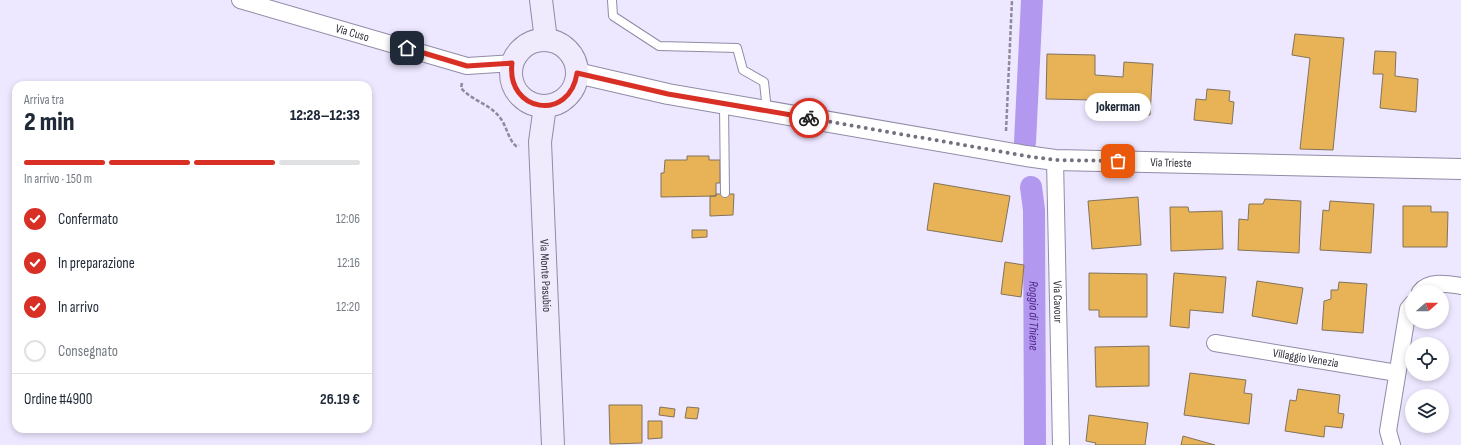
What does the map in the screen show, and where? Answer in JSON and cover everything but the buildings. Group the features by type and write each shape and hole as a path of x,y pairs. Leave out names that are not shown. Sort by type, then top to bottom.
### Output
{"main road":[{"path":"541,0 546,40"},
{"path":"546,40 556,42 568,50 576,63 577,73 576,83 568,96 555,104 545,106 535,105 518,93 513,84 511,74 512,63 517,54 525,46 535,41 546,40"},
{"name":"Via Monte Pasubio","path":"545,106 540,142 553,445"}],"street":[{"name":"Via Cuso","path":"240,0 467,66 512,63"},
{"name":"Via Trieste","path":"577,73 668,94 1055,160 1461,169"},
{"name":"Via Cavour","path":"1055,160 1061,445"},
{"path":"1434,285 1440,283 1461,286"},
{"path":"1392,445 1388,431 1396,373 1405,325"},
{"name":"Villaggio Venezia","path":"1215,343 1396,373"}],"lane":[{"path":"612,0 613,16 659,46 737,48 743,70 764,82 767,111"},
{"path":"724,104 725,194"}],"path":[{"path":"1012,0 1006,131 1016,154"},
{"path":"467,66 461,88 465,93 495,112 502,119 512,142 516,146 540,142"}],"waterway":[{"name":"Roggia di Thiene","path":"1025,142 1032,0"},
{"name":"Roggia di Thiene","path":"1031,187 1034,210 1035,445"}],"way so far":[{"path":"809,118 1026,156 1055,160 1118,161"}],"place":[{"name":"Jokerman","path":"1118,161"}],"route":[{"path":"407,48 467,66 512,63 511,74 513,84 518,93 535,105 545,106 555,104 564,99 571,92 576,83 577,73 668,94 809,118"}]}
